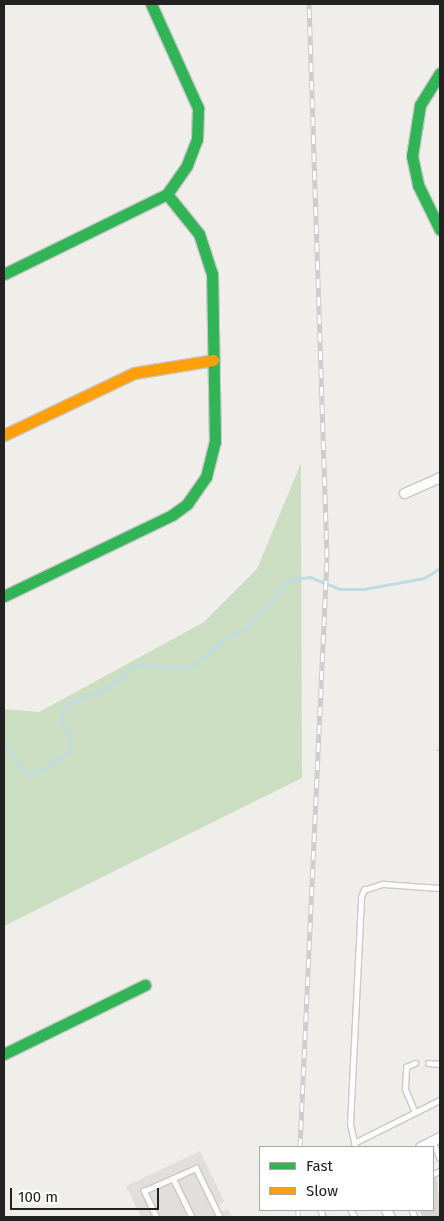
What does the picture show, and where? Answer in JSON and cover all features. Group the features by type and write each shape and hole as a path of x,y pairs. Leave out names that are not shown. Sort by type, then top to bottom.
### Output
{"street":[{"path":"4,274 167,194 193,152 198,108 151,4"},
{"path":"440,73 420,105 412,149 418,185 440,230"},
{"path":"4,596 172,515 187,504 213,460 212,274 207,253 190,221 167,194"},
{"path":"4,435 134,373 159,366 212,360"},
{"path":"404,493 440,477"},
{"path":"4,1054 145,985"},
{"path":"422,1146 436,1139"}],"lane":[{"path":"440,888 383,884 364,890 361,897 350,1124 354,1145 440,1100"},
{"path":"414,1113 405,1089 406,1067 415,1063"},
{"path":"428,1063 440,1064"},
{"path":"436,1139 440,1158"},
{"path":"156,1217 144,1191 196,1168 220,1217"},
{"path":"173,1178 192,1217"}],"path":[{"path":"437,751 440,748"}],"green space":[{"path":"301,463 302,778 4,926 4,709 39,712 204,622 257,569"}],"shaded area":[{"path":"200,1151 224,1201 219,1204 221,1212 228,1209 232,1217 141,1217 126,1186"}],"building":[{"path":"437,1177 440,1217 423,1217 420,1211 434,1211 434,1178"}],"waterway":[{"path":"4,743 23,770 32,774 43,769 68,752 71,743 61,718 63,709 72,701 103,691 134,666 191,667 229,636 247,628 289,580 310,577 340,589 364,589 424,578 440,568"}],"railway":[{"path":"300,1146 327,557 309,4"},
{"path":"298,1211 298,1217"}],"traffic: fast":[{"path":"4,274 167,194 187,165 197,139 198,108 151,4"},
{"path":"440,73 420,105 412,156 418,185 440,230"},
{"path":"4,596 172,515 187,504 206,477 215,442 212,274 199,234 167,194"},
{"path":"4,1054 145,985"}],"traffic: slow":[{"path":"4,435 134,373 213,360"}]}
